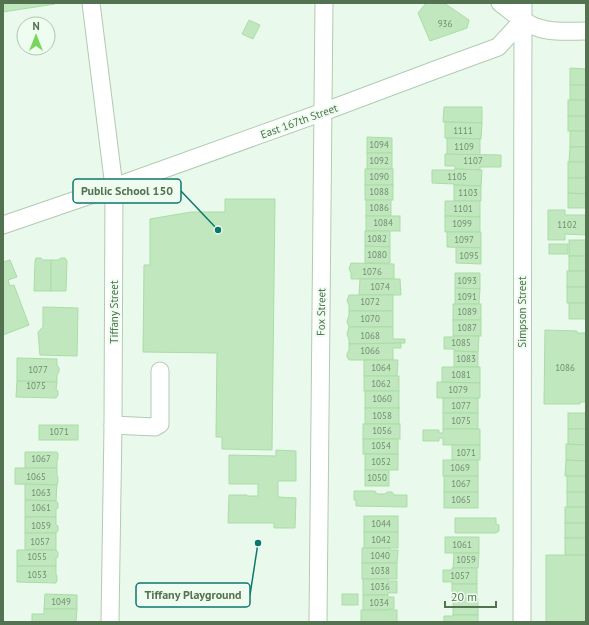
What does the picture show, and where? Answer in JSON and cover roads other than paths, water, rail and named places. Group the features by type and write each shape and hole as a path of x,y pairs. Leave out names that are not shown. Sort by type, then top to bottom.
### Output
{"street":[{"name":"Tiffany Street","path":"91,3 114,187 110,622"},
{"name":"Fox Street","path":"318,622 324,3"},
{"path":"500,3 523,11 536,27 551,30 586,31"},
{"name":"East 167th Street","path":"3,225 323,112 498,47 523,11"},
{"name":"Simpson Street","path":"522,622 523,11"},
{"path":"113,425 155,427 160,424 160,371"}],"place":[{"name":"Public School 150","path":"218,230"},
{"name":"Tiffany Playground","path":"258,543"}]}
